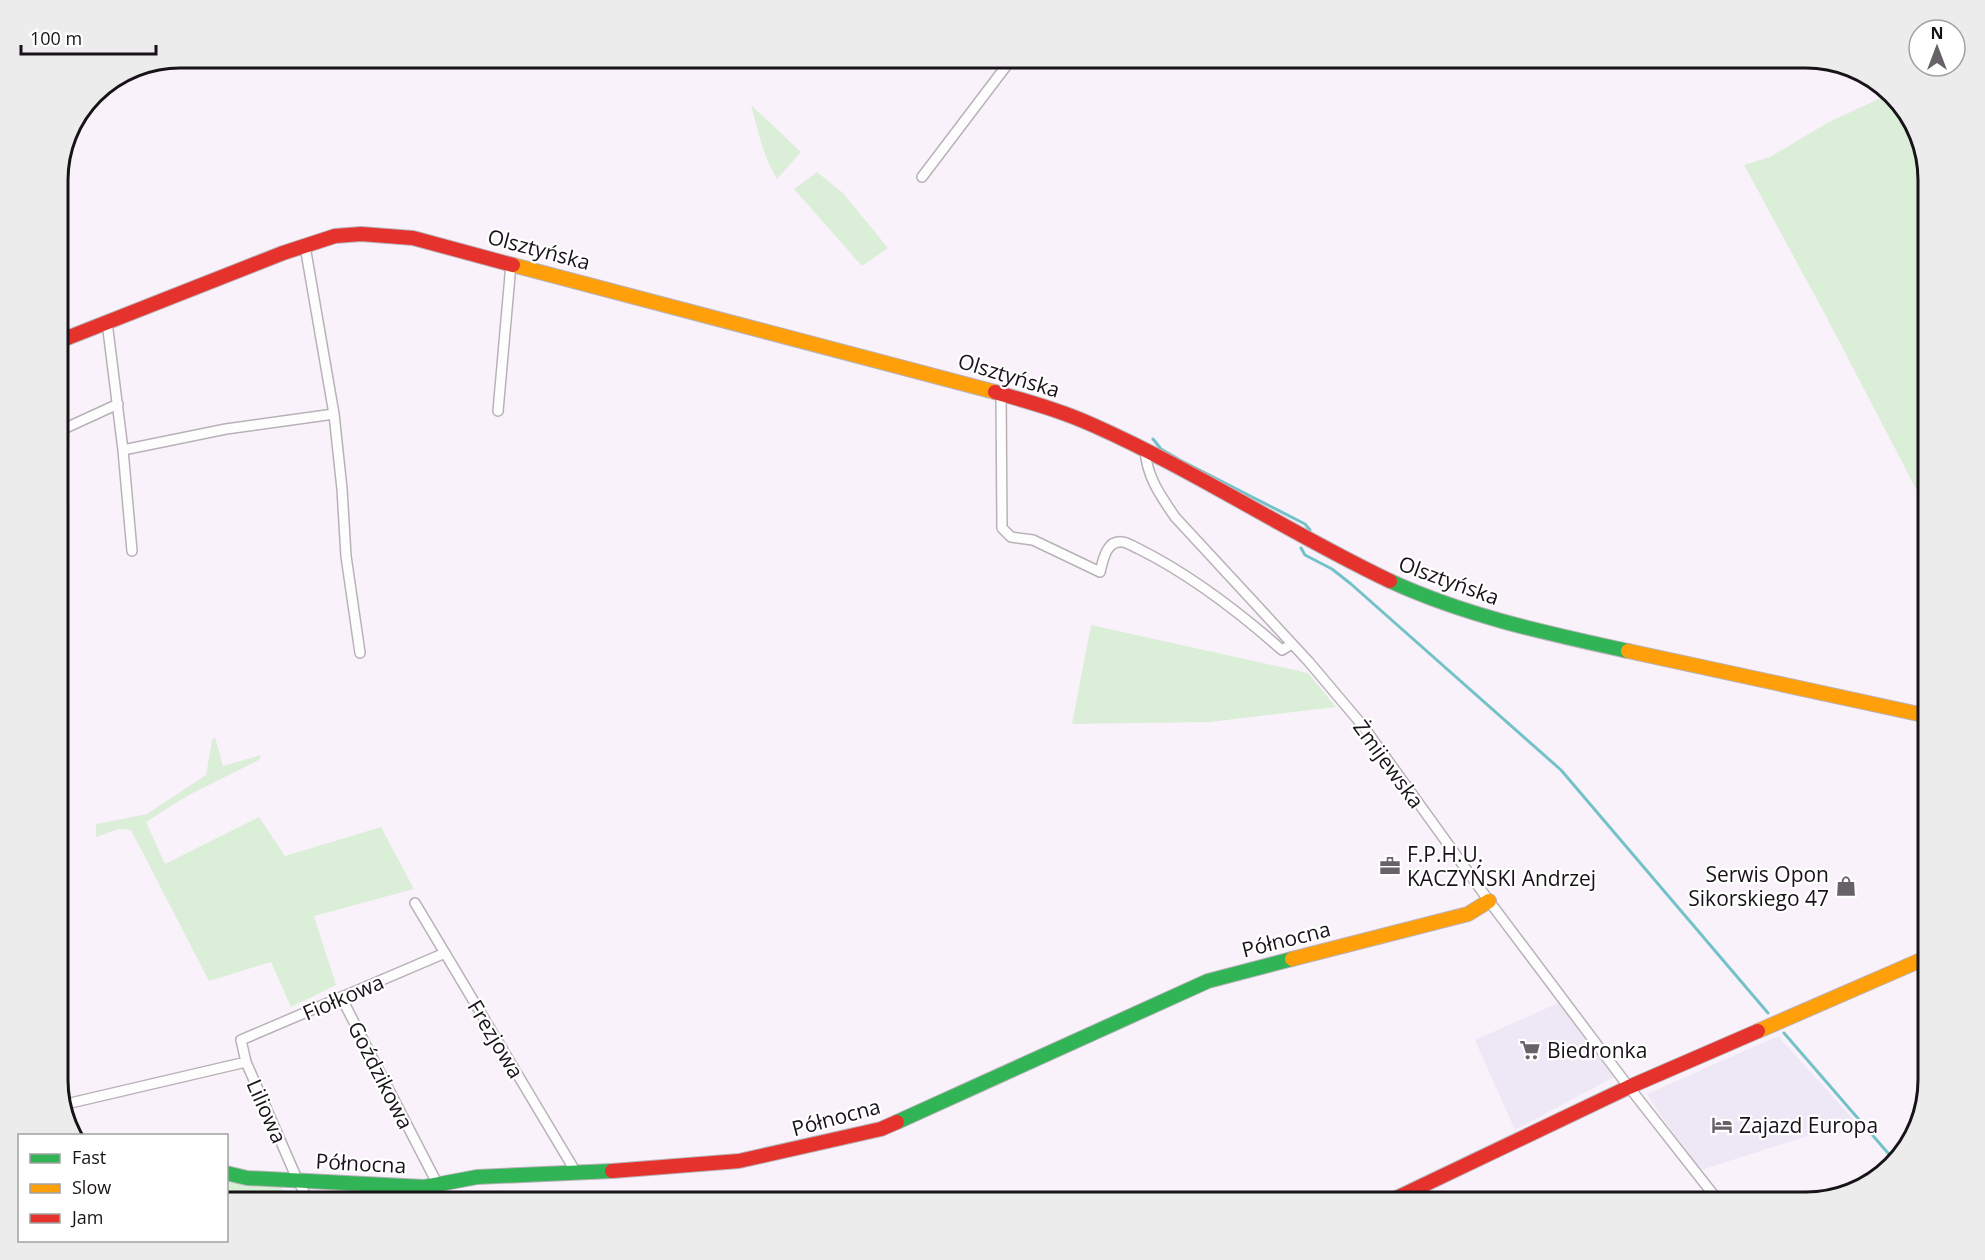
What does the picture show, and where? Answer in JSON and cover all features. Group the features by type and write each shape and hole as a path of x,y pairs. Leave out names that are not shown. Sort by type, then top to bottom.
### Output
{"street":[{"path":"922,177 1005,68"},
{"name":"Olsztyńska","path":"68,338 282,253 335,236 361,234 413,238 1001,393 1063,413 1145,450 1364,568 1467,612 1527,629 1918,714"},
{"path":"304,246 334,414 346,556 360,653"},
{"path":"498,411 511,264"},
{"path":"107,322 118,404 132,550"},
{"path":"1001,393 1002,528 1011,537 1033,540 1100,572 1106,551 1114,543 1122,542 1152,556 1201,586 1282,650 1292,644"},
{"path":"68,427 118,404"},
{"path":"123,450 226,429 334,414"},
{"name":"Żmijewska","path":"1145,450 1149,476 1175,517 1292,644 1363,726 1489,901 1711,1192"},
{"name":"Północna","path":"228,1173 248,1178 407,1187 438,1185 477,1177 577,1174 739,1161 869,1133 1208,981 1468,914 1489,901"},
{"name":"Frezjowa","path":"415,903 577,1174"},
{"name":"Fiołkowa","path":"241,1040 445,953"},
{"path":"1409,1192 1629,1087 1918,961"},
{"name":"Goździkowa","path":"341,997 438,1185"},
{"name":"Liliowa","path":"241,1040 246,1062 304,1192"},
{"path":"70,1103 246,1062"}],"shaded area":[{"path":"1558,1003 1614,1077 1515,1130 1475,1040"},
{"path":"1778,1036 1855,1121 1701,1170 1647,1094"}],"green space":[{"path":"1882,97 1902,124 1914,151 1918,180 1918,493 1744,165 1770,157 1827,123"},
{"path":"751,105 801,152 777,179 764,153"},
{"path":"817,172 843,193 888,248 862,266 794,189"},
{"path":"1091,625 1308,673 1336,707 1210,722 1072,724"},
{"path":"215,737 223,766 261,755 259,760 187,796 146,822 165,864 259,817 285,856 381,827 414,889 314,916 336,985 291,1007 271,962 209,981 131,830 119,829 96,837 96,824 147,814 206,775 212,740"},
{"path":"228,1181 280,1185 285,1192 228,1192"}],"waterway":[{"path":"1153,439 1161,449 1180,460 1305,524 1309,532"},
{"path":"1301,548 1305,555 1332,569 1351,584 1561,770 1768,1013"},
{"path":"1784,1033 1889,1154"}],"traffic: fast":[{"path":"1390,581 1477,614 1628,651"},
{"path":"897,1122 1208,981 1292,959"},
{"path":"228,1173 247,1178 424,1187 477,1177 612,1171"}],"traffic: slow":[{"path":"513,265 995,392"},
{"path":"1628,651 1918,714"},
{"path":"1292,959 1468,914 1489,901"},
{"path":"1758,1031 1918,961"}],"traffic: jam":[{"path":"68,338 283,253 335,236 361,234 413,238 513,265"},
{"path":"995,392 1071,416 1133,444 1390,581"},
{"path":"1409,1192 1629,1087 1758,1031"},
{"path":"612,1171 739,1161 881,1129 897,1122"}],"place":[{"name":"F.P.H.U. KACZYŃSKI Andrzej","path":"1390,866"},
{"name":"Serwis Opon Sikorskiego 47","path":"1846,886"},
{"name":"Biedronka","path":"1530,1050"},
{"name":"Zajazd Europa","path":"1722,1125"}]}
